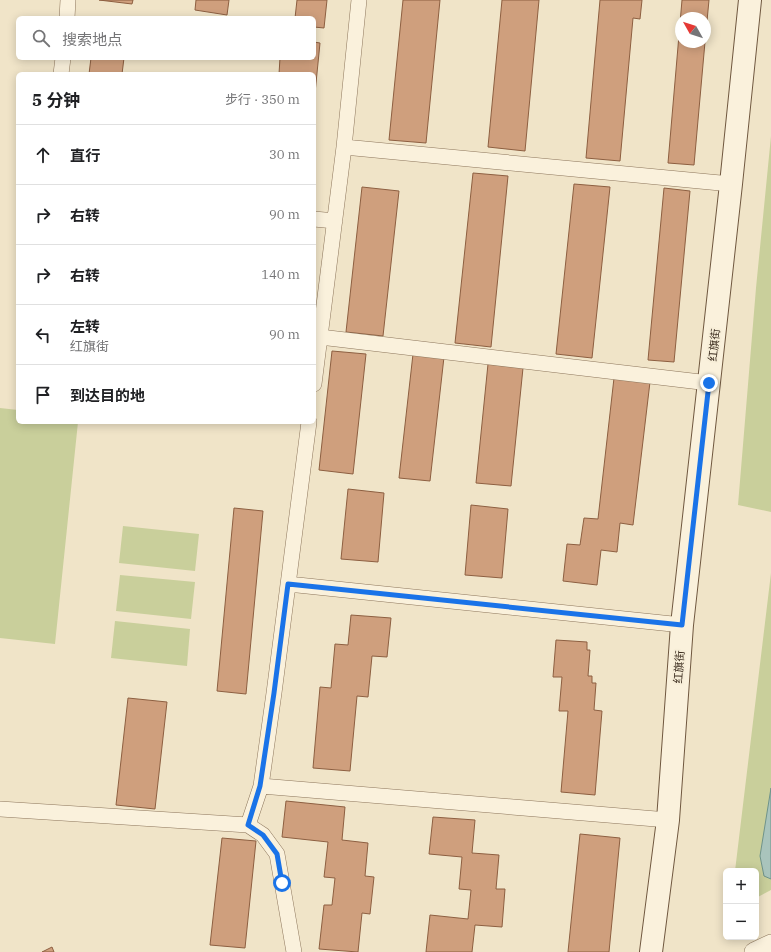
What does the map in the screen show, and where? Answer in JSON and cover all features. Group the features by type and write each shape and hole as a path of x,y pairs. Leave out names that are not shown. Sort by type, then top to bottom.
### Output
{"main road":[{"name":"红旗街","path":"651,952 668,820 682,625 750,0"}],"street":[{"path":"67,16 68,0"},
{"path":"316,368 344,147 359,0"},
{"path":"61,72 63,60"},
{"path":"344,147 731,184"},
{"path":"316,219 335,221"},
{"path":"320,337 709,383"},
{"path":"248,825 260,786 274,693 309,424"},
{"path":"288,584 682,625"},
{"path":"260,786 668,820"},
{"path":"0,809 248,825 263,835 277,854 294,952"},
{"path":"754,952 771,944"}],"green space":[{"path":"771,136 771,512 738,505 756,288"},
{"path":"0,408 16,410 16,424 78,424 55,644 0,638"},
{"path":"123,526 199,534 195,571 119,563"},
{"path":"771,573 771,890 759,896 759,868 735,868"},
{"path":"120,575 195,582 191,619 116,611"},
{"path":"115,621 190,629 187,666 111,658"}],"water":[{"path":"771,788 771,879 764,876 760,856"}],"building":[{"path":"99,0 133,0 132,4"},
{"path":"196,0 229,0 227,15 195,10"},
{"path":"297,0 327,0 324,28 316,27 316,16 295,16"},
{"path":"403,0 440,0 426,143 389,140"},
{"path":"502,0 539,0 525,151 488,147"},
{"path":"600,0 642,0 640,19 633,18 620,161 586,158"},
{"path":"682,0 709,0 708,12 681,12"},
{"path":"316,42 320,43 316,83 316,72 279,72 280,60 316,60"},
{"path":"678,48 705,48 694,165 668,163"},
{"path":"91,60 124,60 122,72 89,72"},
{"path":"473,173 508,176 491,347 455,343"},
{"path":"574,184 610,187 592,358 556,354"},
{"path":"362,187 399,191 383,336 346,332"},
{"path":"664,188 690,191 674,362 648,360"},
{"path":"332,351 366,354 353,474 319,470"},
{"path":"413,354 444,357 430,481 399,478"},
{"path":"488,364 523,368 511,486 476,483"},
{"path":"614,378 650,382 633,525 620,523 617,552 601,550 597,585 563,581 567,544 580,545 584,518 598,519"},
{"path":"348,489 384,493 378,562 341,559"},
{"path":"471,505 508,509 502,578 465,575"},
{"path":"234,508 263,511 246,694 217,691"},
{"path":"351,615 391,618 387,657 372,656 368,697 357,696 350,771 313,768 320,687 331,688 335,644 348,645"},
{"path":"556,640 587,642 587,650 590,650 588,676 592,676 592,683 596,683 594,710 602,711 595,795 561,792 568,711 559,711 562,677 553,677"},
{"path":"128,698 167,702 155,809 116,805"},
{"path":"286,801 345,807 342,840 368,843 365,876 374,877 370,914 362,913 358,952 319,949 324,905 332,905 335,878 324,877 328,842 282,837"},
{"path":"433,817 475,820 472,853 499,855 496,889 505,889 502,927 475,925 472,952 426,952 430,915 468,919 471,890 459,889 462,857 429,854"},
{"path":"580,834 620,838 609,952 568,952"},
{"path":"222,838 256,841 245,948 210,945"},
{"path":"52,947 54,952 42,952"}],"route":[{"path":"282,883 277,854 263,835 248,825 260,786 288,584 682,625 709,383"}]}
